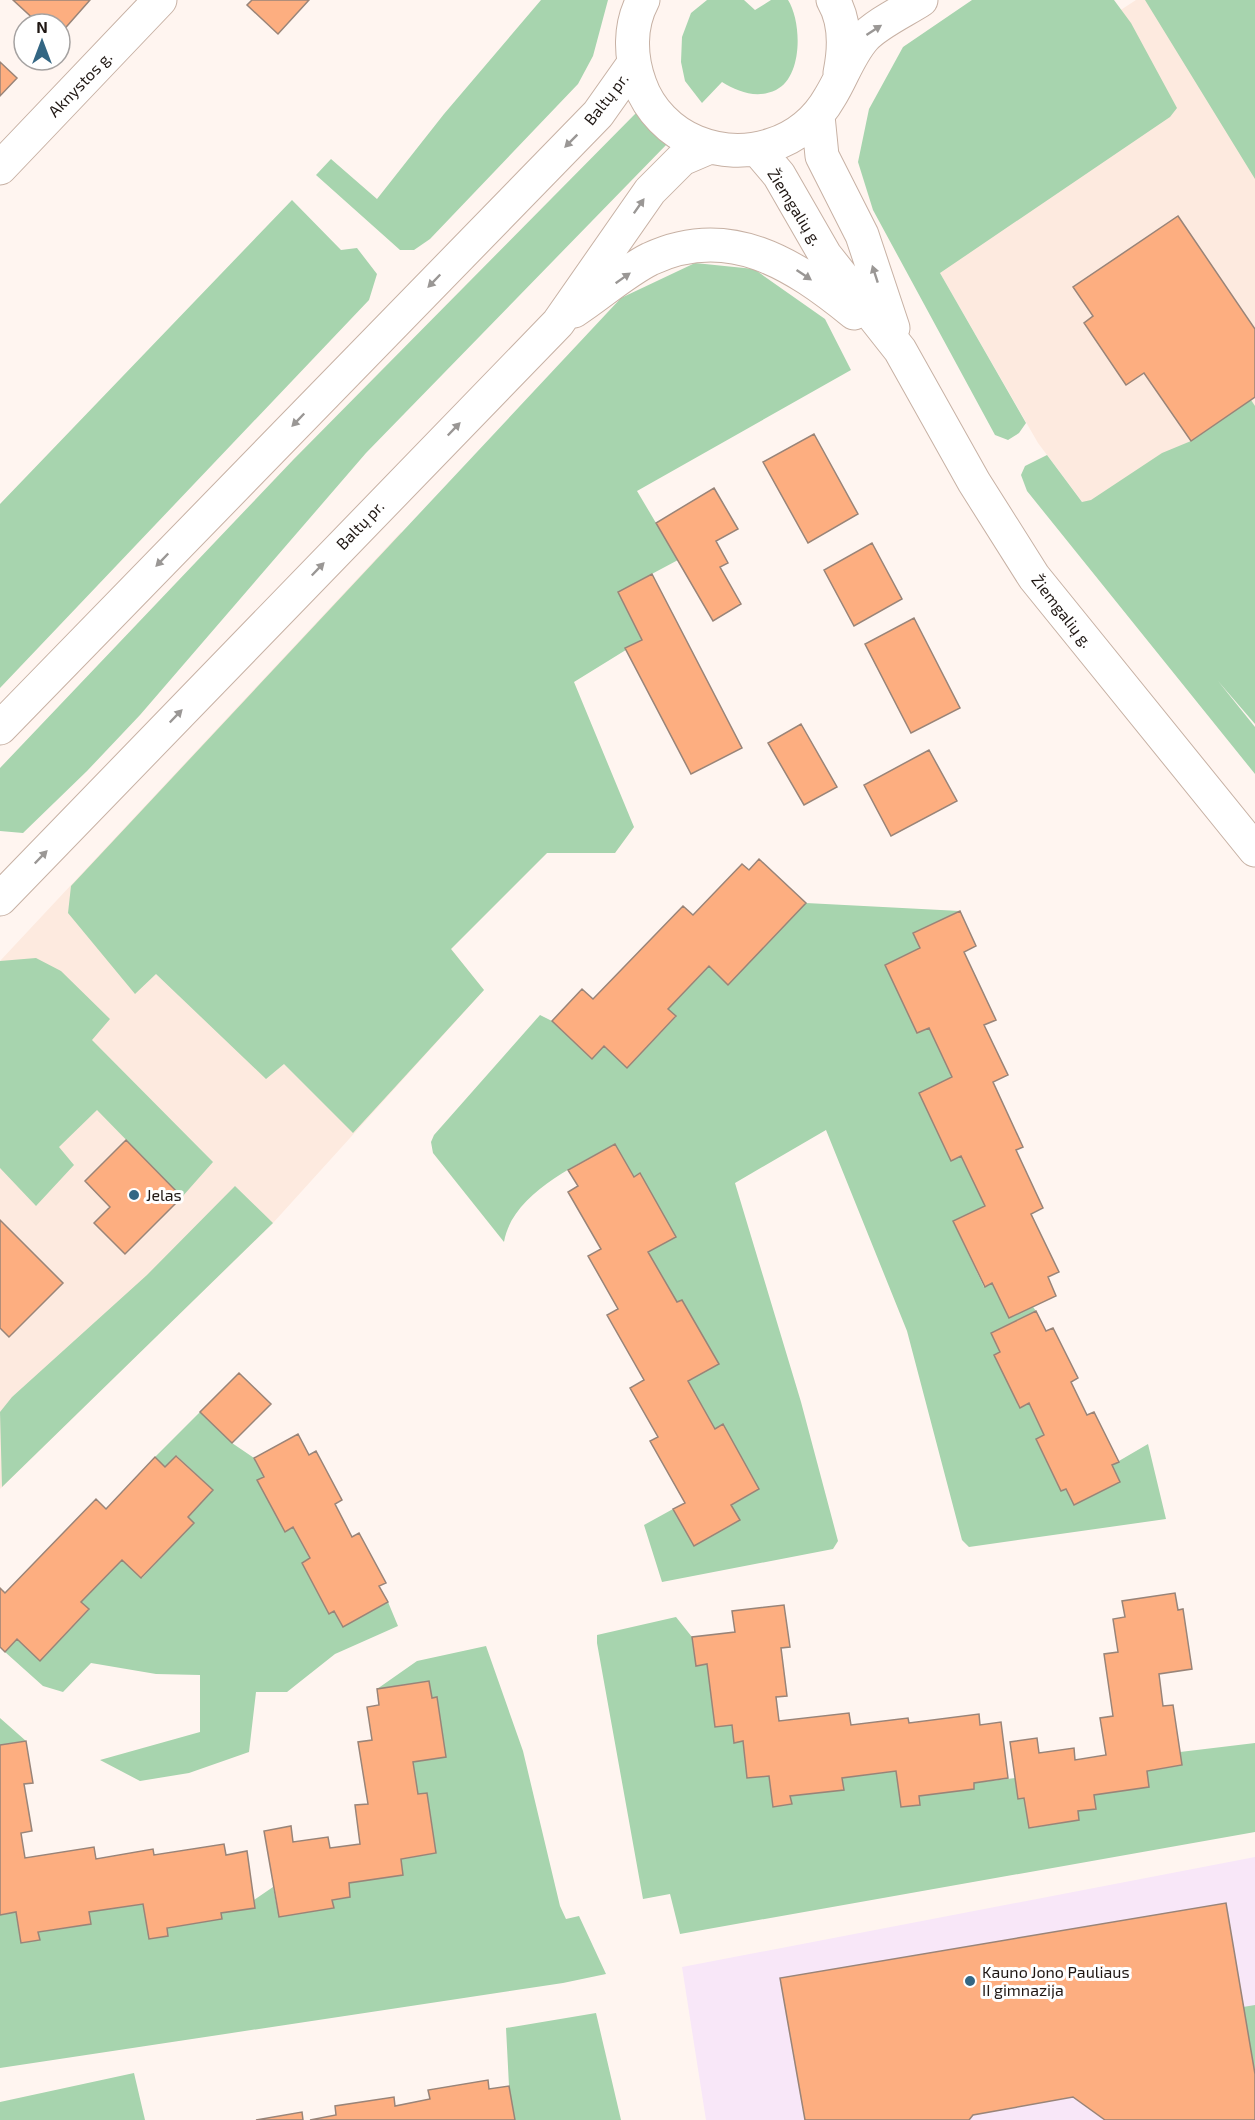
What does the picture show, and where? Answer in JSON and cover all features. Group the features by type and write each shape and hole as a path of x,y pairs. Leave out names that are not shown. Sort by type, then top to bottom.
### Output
{"main road":[{"name":"Aknystos g.","path":"0,168 160,0"},
{"name":"Baltų pr.","path":"643,0 635,23 634,63 640,87 652,107 668,125 687,138 710,147 733,151 756,149 779,143 800,131 818,116 831,96 840,74 865,36 921,0"},
{"name":"Baltų pr.","path":"833,0 843,27 844,51 840,74"},
{"name":"Baltų pr.","path":"0,728 598,114 634,63"},
{"name":"Žiemgalių g.","path":"818,116 822,156 862,235 900,350"},
{"name":"Baltų pr.","path":"2,894 558,323 650,191 682,159 710,147"},
{"name":"Žiemgalių g.","path":"756,149 779,175 825,255 900,350 974,482 1034,577 1255,850"},
{"path":"558,323 650,259 688,248 722,244 769,255 795,269 823,288 900,350"}],"shaded area":[{"path":"1136,0 1255,0 1255,583 1182,635 1038,443 929,254 995,92"},
{"path":"401,532 634,827 615,853 547,853 451,949 484,990 273,1223 0,1489 0,961"},
{"name":"Kauno Jono Pauliaus II gimnazija","path":"1255,1857 1255,2120 706,2120 682,1967"}],"green space":[{"path":"541,0 608,0 593,56 578,84 430,239 414,250 400,250 316,175 331,159 377,199 444,114"},
{"path":"707,0 744,0 755,10 771,0 788,0 796,22 797,48 791,74 785,83 769,93 755,94 735,89 722,82 702,103 685,81 681,62 682,37 691,13"},
{"path":"972,0 1114,0 1131,23 1177,108 1170,117 940,273 1026,423 1019,433 1008,440 995,435 873,210 858,162 869,109 903,47"},
{"path":"1145,0 1255,0 1255,179"},
{"path":"637,112 667,144 366,453 140,715 87,771 23,833 0,831 0,768 293,460"},
{"path":"292,200 341,250 357,248 377,274 369,300 0,688 0,504"},
{"path":"695,263 754,269 825,319 851,370 637,491 678,560 618,592 642,640 574,682 634,827 615,853 547,853 451,949 484,990 353,1133 284,1064 266,1079 156,974 135,994 68,913 71,886 621,298"},
{"path":"1251,400 1255,406 1255,724 1218,681 1255,727 1255,774 1027,491 1021,475 1025,466 1047,455 1082,502 1091,500 1162,453 1191,441"},
{"path":"806,903 960,911 913,933 920,948 885,965 917,1033 929,1028 952,1077 961,1156 985,1206 953,1221 984,1287 992,1283 1009,1318 1033,1307 1036,1311 991,1333 1000,1352 994,1355 1029,1403 1044,1435 1036,1440 1061,1491 1066,1489 1074,1504 1120,1482 1112,1465 1148,1444 1166,1519 969,1547 962,1540 907,1331 826,1130 735,1183 801,1402 838,1541 833,1549 662,1582 644,1525 673,1509 694,1546 739,1520 731,1505 759,1489 723,1425 715,1429 688,1381 718,1364 682,1300 677,1302 648,1252 675,1237 640,1174 634,1177 615,1144 564,1172 532,1196 509,1225 504,1242 433,1153 431,1142 434,1135 540,1015 552,1021 592,1059 604,1046 627,1068 676,1017 668,1009 709,966 728,984"},
{"path":"36,958 61,971 110,1019 92,1040 213,1162 182,1197 97,1110 59,1147 74,1165 36,1206 0,1168 0,961"},
{"path":"235,1186 273,1223 2,1487 0,1412 12,1397 147,1275"},
{"path":"200,1412 232,1443 254,1458 264,1477 258,1480 285,1531 293,1527 310,1558 302,1563 329,1614 334,1611 343,1627 388,1602 398,1626 335,1654 287,1692 256,1692 249,1752 189,1773 140,1781 100,1760 200,1732 200,1675 156,1674 91,1663 63,1692 43,1686 5,1652 17,1639 40,1661 89,1610 81,1602 122,1560 142,1578 194,1523 188,1517 213,1490 177,1456 165,1467 155,1457"},
{"path":"676,1617 692,1637 696,1666 707,1664 715,1726 732,1725 734,1742 743,1741 747,1778 769,1776 773,1807 791,1804 790,1796 843,1790 842,1778 896,1771 901,1807 919,1796 974,1789 974,1783 1015,1778 1018,1799 1024,1798 1030,1828 1079,1820 1078,1811 1096,1809 1094,1795 1149,1787 1147,1771 1182,1765 1180,1752 1255,1743 1255,1832 680,1934 670,1894 643,1899 597,1643 597,1635"},
{"path":"486,1646 523,1751 560,1906 566,1919 579,1916 606,1974 563,1983 0,2068 0,1915 16,1912 21,1943 39,1940 38,1932 91,1924 89,1912 143,1904 149,1939 168,1936 167,1928 221,1919 221,1913 255,1908 254,1900 273,1887 279,1917 333,1908 332,1900 350,1897 349,1883 403,1875 401,1859 436,1853 427,1793 418,1794 413,1762 446,1757 437,1698 432,1698 429,1681 377,1689 417,1661"},
{"path":"0,1718 26,1741 0,1745"},
{"path":"1255,2005 1255,2074 1243,2007"},
{"path":"596,2013 621,2120 515,2120 509,2086 506,2028"},
{"path":"134,2073 145,2120 0,2120 0,2102"}],"building":[{"path":"13,0 90,0 72,20 72,12 26,12"},
{"path":"252,0 309,0 278,34 247,5"},
{"path":"0,62 17,78 0,96"},
{"path":"1178,216 1255,329 1255,397 1191,441 1144,373 1126,385 1084,323 1093,316 1073,287"},
{"path":"814,434 858,514 808,543 763,462"},
{"path":"714,488 738,529 716,541 728,563 720,567 741,604 713,621 656,523"},
{"path":"872,543 902,599 854,626 824,570"},
{"path":"652,574 742,748 691,774 625,648 642,640 618,592"},
{"path":"914,618 960,708 911,733 865,644"},
{"path":"801,724 837,787 804,805 768,743"},
{"path":"929,750 957,801 891,836 864,785"},
{"path":"759,859 806,903 728,985 709,966 668,1009 676,1016 627,1068 604,1046 592,1059 552,1021 582,989 593,999 683,906 693,915 742,864 749,870"},
{"path":"960,911 976,946 964,952 996,1020 984,1025 1008,1075 993,1082 1023,1147 1016,1150 1043,1208 1031,1214 1059,1272 1048,1277 1056,1296 1009,1318 992,1283 985,1287 953,1221 985,1206 961,1156 951,1161 919,1093 952,1077 929,1028 917,1033 885,965 920,948 913,933"},
{"path":"126,1140 182,1197 125,1254 94,1223 110,1207 85,1181"},
{"path":"615,1144 634,1177 640,1173 676,1237 648,1252 677,1302 682,1300 719,1364 688,1381 715,1429 723,1424 759,1489 731,1505 740,1520 694,1546 673,1509 685,1503 650,1441 658,1437 630,1388 644,1380 607,1315 618,1309 588,1256 601,1249 568,1192 578,1186 568,1170"},
{"path":"0,1220 63,1283 9,1337 0,1328"},
{"path":"1036,1311 1046,1331 1053,1328 1078,1378 1071,1382 1087,1415 1094,1412 1119,1462 1112,1465 1120,1482 1074,1505 1066,1489 1061,1491 1036,1439 1044,1435 1029,1403 1020,1408 994,1355 1000,1352 991,1333"},
{"path":"239,1373 271,1404 232,1443 200,1412"},
{"path":"298,1434 309,1455 316,1451 342,1500 335,1504 352,1537 359,1533 386,1583 379,1586 388,1602 343,1627 334,1611 329,1614 302,1563 310,1558 293,1527 285,1532 257,1480 264,1477 254,1458"},
{"path":"176,1456 213,1490 188,1517 194,1523 141,1578 122,1560 81,1602 89,1609 40,1661 17,1639 5,1652 0,1647 0,1588 5,1593 96,1499 106,1509 155,1457 165,1467"},
{"path":"1175,1593 1178,1610 1183,1609 1192,1669 1159,1674 1163,1706 1173,1705 1182,1765 1147,1771 1149,1787 1094,1795 1096,1809 1078,1811 1079,1820 1029,1828 1024,1798 1018,1799 1010,1742 1037,1738 1039,1753 1074,1748 1075,1760 1106,1755 1100,1718 1113,1716 1104,1654 1118,1652 1113,1619 1125,1617 1122,1601"},
{"path":"784,1605 790,1647 781,1648 787,1696 776,1697 779,1721 849,1713 851,1725 908,1718 909,1723 979,1714 980,1725 1001,1722 1008,1778 974,1783 974,1789 919,1796 920,1805 901,1807 896,1771 842,1778 844,1790 790,1796 792,1804 773,1807 769,1776 747,1778 743,1741 734,1743 732,1725 715,1727 707,1664 696,1666 692,1637 735,1632 732,1611"},
{"path":"429,1681 432,1698 437,1697 446,1757 413,1762 418,1794 427,1793 436,1853 401,1859 403,1875 349,1883 350,1897 332,1900 334,1908 279,1917 264,1831 291,1826 293,1842 328,1837 330,1848 360,1844 355,1805 368,1804 358,1742 372,1740 367,1707 379,1705 377,1689"},
{"path":"26,1741 33,1783 24,1784 32,1831 21,1833 25,1858 94,1847 96,1859 153,1849 154,1855 224,1844 226,1855 247,1851 255,1908 221,1913 222,1919 167,1928 168,1936 149,1939 143,1904 89,1912 91,1924 38,1932 40,1940 21,1943 16,1912 0,1915 0,1745"},
{"name":"Kauno Jono Pauliaus II gimnazija","path":"1226,1903 1255,2074 1255,2120 1105,2120 1073,2097 973,2115 969,2120 805,2120 780,1978"},
{"path":"488,2080 489,2089 509,2086 515,2120 310,2120 336,2115 335,2106 394,2097 395,2106 430,2099 428,2090"},
{"path":"302,2112 303,2120 256,2120"}],"place":[{"name":"Jelas","path":"134,1195"},
{"name":"Kauno Jono Pauliaus II gimnazija","path":"970,1981"}]}
